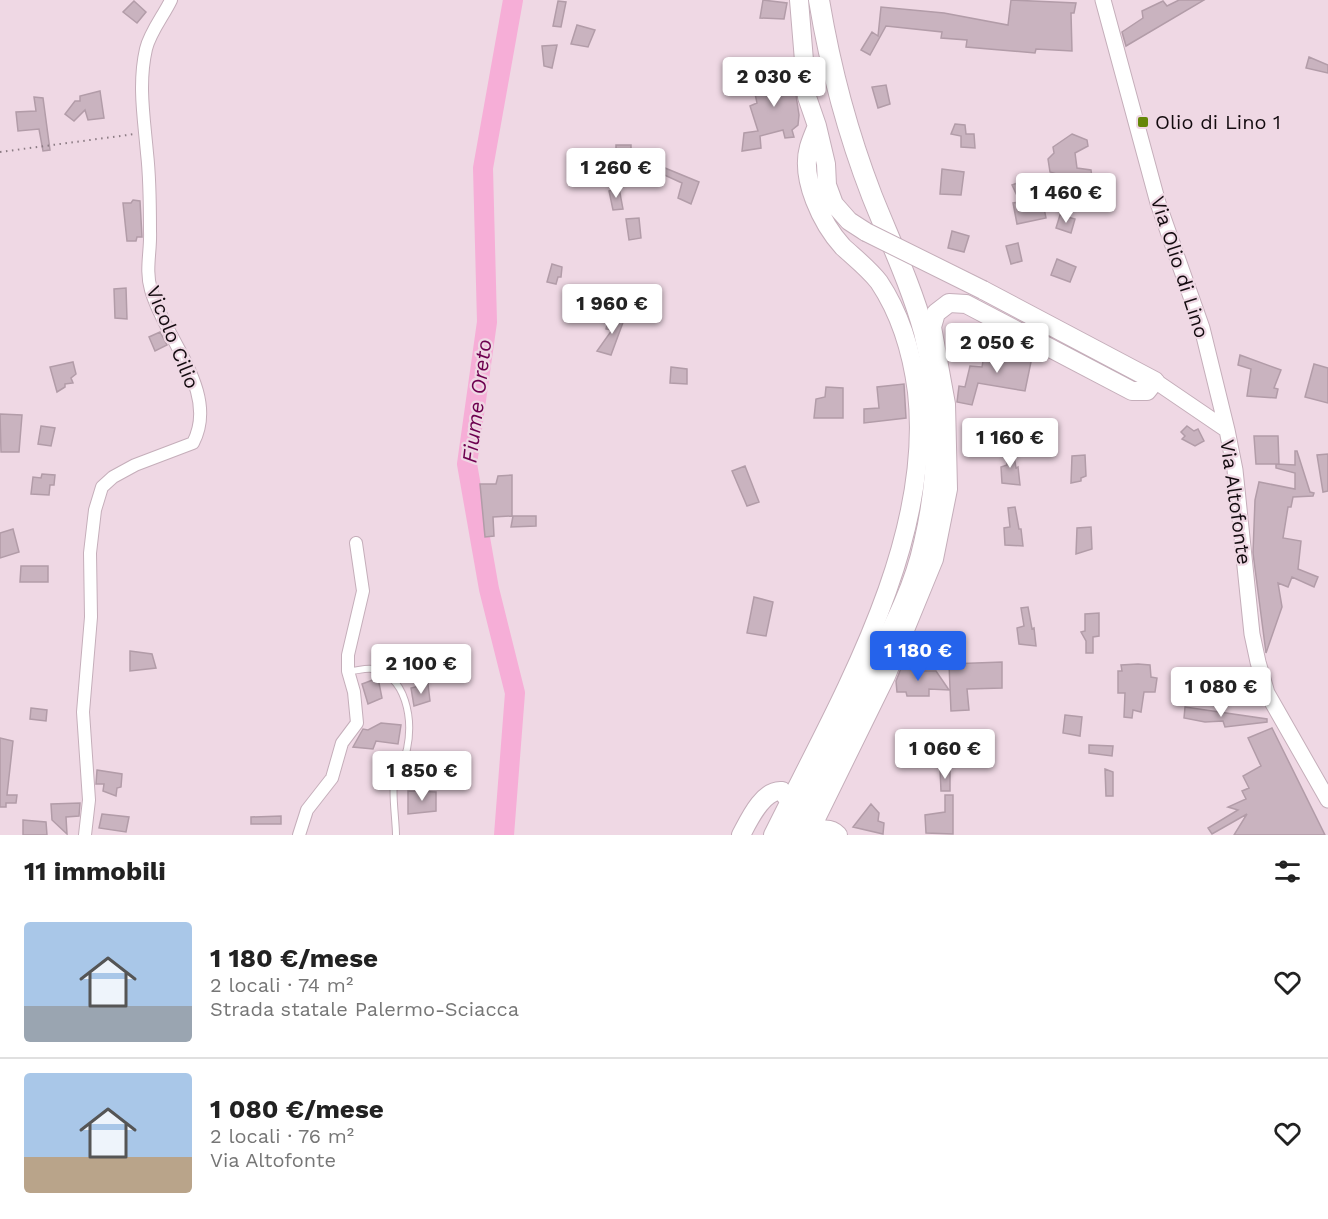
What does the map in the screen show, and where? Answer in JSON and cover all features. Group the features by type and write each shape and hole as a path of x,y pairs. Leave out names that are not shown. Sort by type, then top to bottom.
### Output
{"main road":[{"path":"773,835 878,620 909,516 918,433 917,393 911,357 896,311 877,280 842,245 815,200 807,168 808,148 817,126 807,97 799,0"},
{"path":"803,835 906,598 924,544 932,501 936,446 933,389 924,333 907,280 872,195 836,80 819,0"},
{"name":"Via Altofonte","path":"817,126 826,164 826,185 834,204 849,221 866,232 983,290 1155,381"},
{"path":"803,835 886,676 934,559 948,489 946,404 932,327 936,312 949,303 966,304 1132,391 1147,391 1155,381"},
{"path":"741,835 769,794 776,790 782,791 790,801"},
{"path":"803,835 823,829 833,830 838,835"}],"street":[{"name":"Vicolo Cilio","path":"85,835 89,800 83,711 91,617 90,553 95,510 102,487 113,477 135,465 193,443 200,420 197,394 183,356 151,290 148,271 150,234 147,154 141,96 147,47 171,0"},
{"name":"Via Olio di Lino","path":"1103,0 1158,203 1202,328 1227,430"},
{"name":"Via Altofonte","path":"1155,381 1227,430 1235,470 1252,634 1258,662 1267,693 1328,800"},
{"path":"299,835 307,810 332,778 342,743 357,723 354,692 348,671 348,655 363,591 356,543"}],"lane":[{"path":"348,671 372,669 396,681 404,696 409,729 406,751 398,768 393,788 396,835"}],"path":[{"path":"0,152 144,133"}],"building":[{"path":"763,0 787,3 784,19 760,18"},
{"path":"1011,0 1076,3 1074,13 1071,13 1072,51 1036,49 1035,53 966,47 967,40 941,38 942,32 886,26 870,55 861,50 872,32 878,36 881,7 944,13 1008,25"},
{"path":"1179,0 1204,0 1126,46 1122,32 1143,18 1142,11 1163,1 1167,6"},
{"path":"134,1 146,12 137,23 123,12"},
{"path":"558,1 566,2 561,27 553,26"},
{"path":"577,25 595,30 588,47 571,44"},
{"path":"557,45 552,68 544,66 542,46"},
{"path":"1309,57 1328,65 1328,73 1306,68"},
{"path":"792,69 799,115 798,125 792,130 794,137 785,138 783,130 760,136 761,148 742,151 744,133 758,131 750,106 757,103 754,89 763,87 760,76"},
{"path":"886,85 890,104 878,108 872,87"},
{"path":"100,91 104,118 88,120 85,110 74,121 65,114 75,101 80,101 80,96"},
{"path":"34,97 43,98 50,150 43,151 39,129 18,131 16,112 36,111"},
{"path":"955,124 965,125 966,134 974,134 975,148 961,147 961,136 951,134"},
{"path":"1072,134 1087,140 1088,146 1075,153 1077,168 1091,170 1092,178 1080,185 1067,182 1066,177 1050,172 1048,159 1054,153 1053,147"},
{"path":"616,145 631,145 631,168 616,168"},
{"path":"665,168 699,182 691,204 678,198 682,183 662,174"},
{"path":"942,169 964,172 961,195 940,194"},
{"path":"1020,182 1026,201 1042,198 1046,218 1017,224 1013,203 1020,202 1012,185"},
{"path":"619,188 623,209 613,210 609,191"},
{"path":"133,200 140,201 142,237 137,237 136,241 127,241 123,203 131,203"},
{"path":"1060,215 1075,219 1071,233 1056,228"},
{"path":"639,218 641,238 629,240 626,219"},
{"path":"952,231 969,236 964,252 948,248"},
{"path":"1018,243 1022,261 1011,264 1006,246"},
{"path":"1057,259 1076,267 1070,282 1051,275"},
{"path":"552,264 562,267 561,277 558,277 556,284 547,282"},
{"path":"126,288 127,319 115,318 114,289"},
{"path":"622,316 625,317 611,355 597,351 612,330 606,329 609,317 619,320"},
{"path":"160,332 167,345 155,351 149,337"},
{"path":"985,349 1032,357 1025,391 978,383 972,405 957,402 959,386 965,387 970,366 982,367"},
{"path":"1240,355 1281,370 1274,388 1278,389 1276,398 1247,396 1251,369 1238,365"},
{"path":"73,362 76,374 71,378 73,383 65,384 65,387 57,392 50,367"},
{"path":"1314,364 1328,368 1328,403 1305,397"},
{"path":"671,367 687,369 687,384 670,383"},
{"path":"904,384 906,418 864,423 864,409 879,408 877,387"},
{"path":"826,387 843,388 843,418 814,418 816,399 825,397"},
{"path":"0,414 22,415 19,452 1,452"},
{"path":"41,426 55,428 51,446 38,444"},
{"path":"1187,426 1194,431 1198,429 1204,441 1195,446 1182,439 1185,436 1181,432"},
{"path":"1254,436 1278,436 1279,464 1256,464"},
{"path":"1012,445 1020,485 1002,483 1001,467 1007,465 1005,446"},
{"path":"1295,451 1297,451 1310,492 1314,493 1313,496 1293,497 1291,507 1288,507 1283,538 1301,541 1298,569 1318,577 1314,587 1292,577 1288,587 1278,583 1282,607 1266,653 1253,553 1255,500 1259,482 1295,489 1295,473 1276,468 1276,464 1295,465"},
{"path":"1328,454 1328,491 1323,492 1317,455"},
{"path":"1085,455 1086,476 1081,478 1081,481 1071,483 1072,456"},
{"path":"745,466 759,502 747,506 732,471"},
{"path":"42,474 55,475 54,485 50,485 49,495 31,494 33,477 41,478"},
{"path":"512,475 512,516 493,517 494,536 485,537 480,484 496,484 498,476"},
{"path":"1015,507 1023,546 1005,545 1004,528 1010,527 1008,508"},
{"path":"513,516 536,516 536,526 511,527"},
{"path":"1091,527 1092,549 1076,554 1077,528"},
{"path":"13,529 19,552 0,558 0,533"},
{"path":"21,566 48,566 48,582 20,582"},
{"path":"754,597 773,602 766,636 747,633"},
{"path":"1028,607 1036,646 1019,644 1017,628 1024,626 1021,608"},
{"path":"1099,613 1099,636 1093,637 1093,653 1086,653 1086,641 1081,632 1085,631 1085,614"},
{"path":"130,651 152,654 156,668 130,671"},
{"path":"1002,662 1002,688 967,689 969,710 951,711 949,664"},
{"path":"914,665 914,671 936,671 949,690 929,689 929,696 907,696 906,692 897,692 896,681 902,666"},
{"path":"1121,665 1150,665 1151,677 1157,678 1155,692 1144,692 1141,712 1133,710 1132,718 1124,717 1125,693 1118,693 1118,671 1122,671"},
{"path":"378,678 382,698 368,704 362,684"},
{"path":"428,684 430,701 414,706 411,688"},
{"path":"1185,707 1267,719 1267,722 1225,727 1223,721 1205,722 1184,718"},
{"path":"31,708 47,710 46,721 30,719"},
{"path":"1065,715 1082,717 1080,736 1063,733"},
{"path":"381,723 401,725 398,744 376,741 373,749 353,747 363,729 368,730"},
{"path":"1272,728 1325,835 1234,835 1247,814 1212,834 1208,828 1238,810 1228,807 1246,799 1242,791 1249,788 1243,776 1261,766 1248,738"},
{"path":"0,738 13,741 7,795 17,795 16,803 6,803 6,807 0,807"},
{"path":"1089,745 1113,746 1112,756 1089,753"},
{"path":"950,768 950,791 941,791 940,769"},
{"path":"1105,769 1113,772 1113,796 1106,796"},
{"path":"97,770 122,774 121,787 117,788 116,796 103,791 104,784 96,784"},
{"path":"408,791 436,792 436,811 408,814"},
{"path":"945,795 953,795 953,834 926,833 925,815 945,812"},
{"path":"80,803 79,816 66,817 67,834 52,820 51,804"},
{"path":"871,804 879,813 878,821 884,823 883,834 853,827"},
{"path":"102,814 129,817 126,832 99,828"},
{"path":"281,816 281,824 251,824 251,817"},
{"path":"23,820 46,822 47,835 23,835"}],"waterway":[{"name":"Fiume Oreto","path":"504,835 515,693 489,589 467,464 487,322 483,168 513,0"}],"place":[{"name":"Olio di Lino 1","path":"1143,122"}]}
